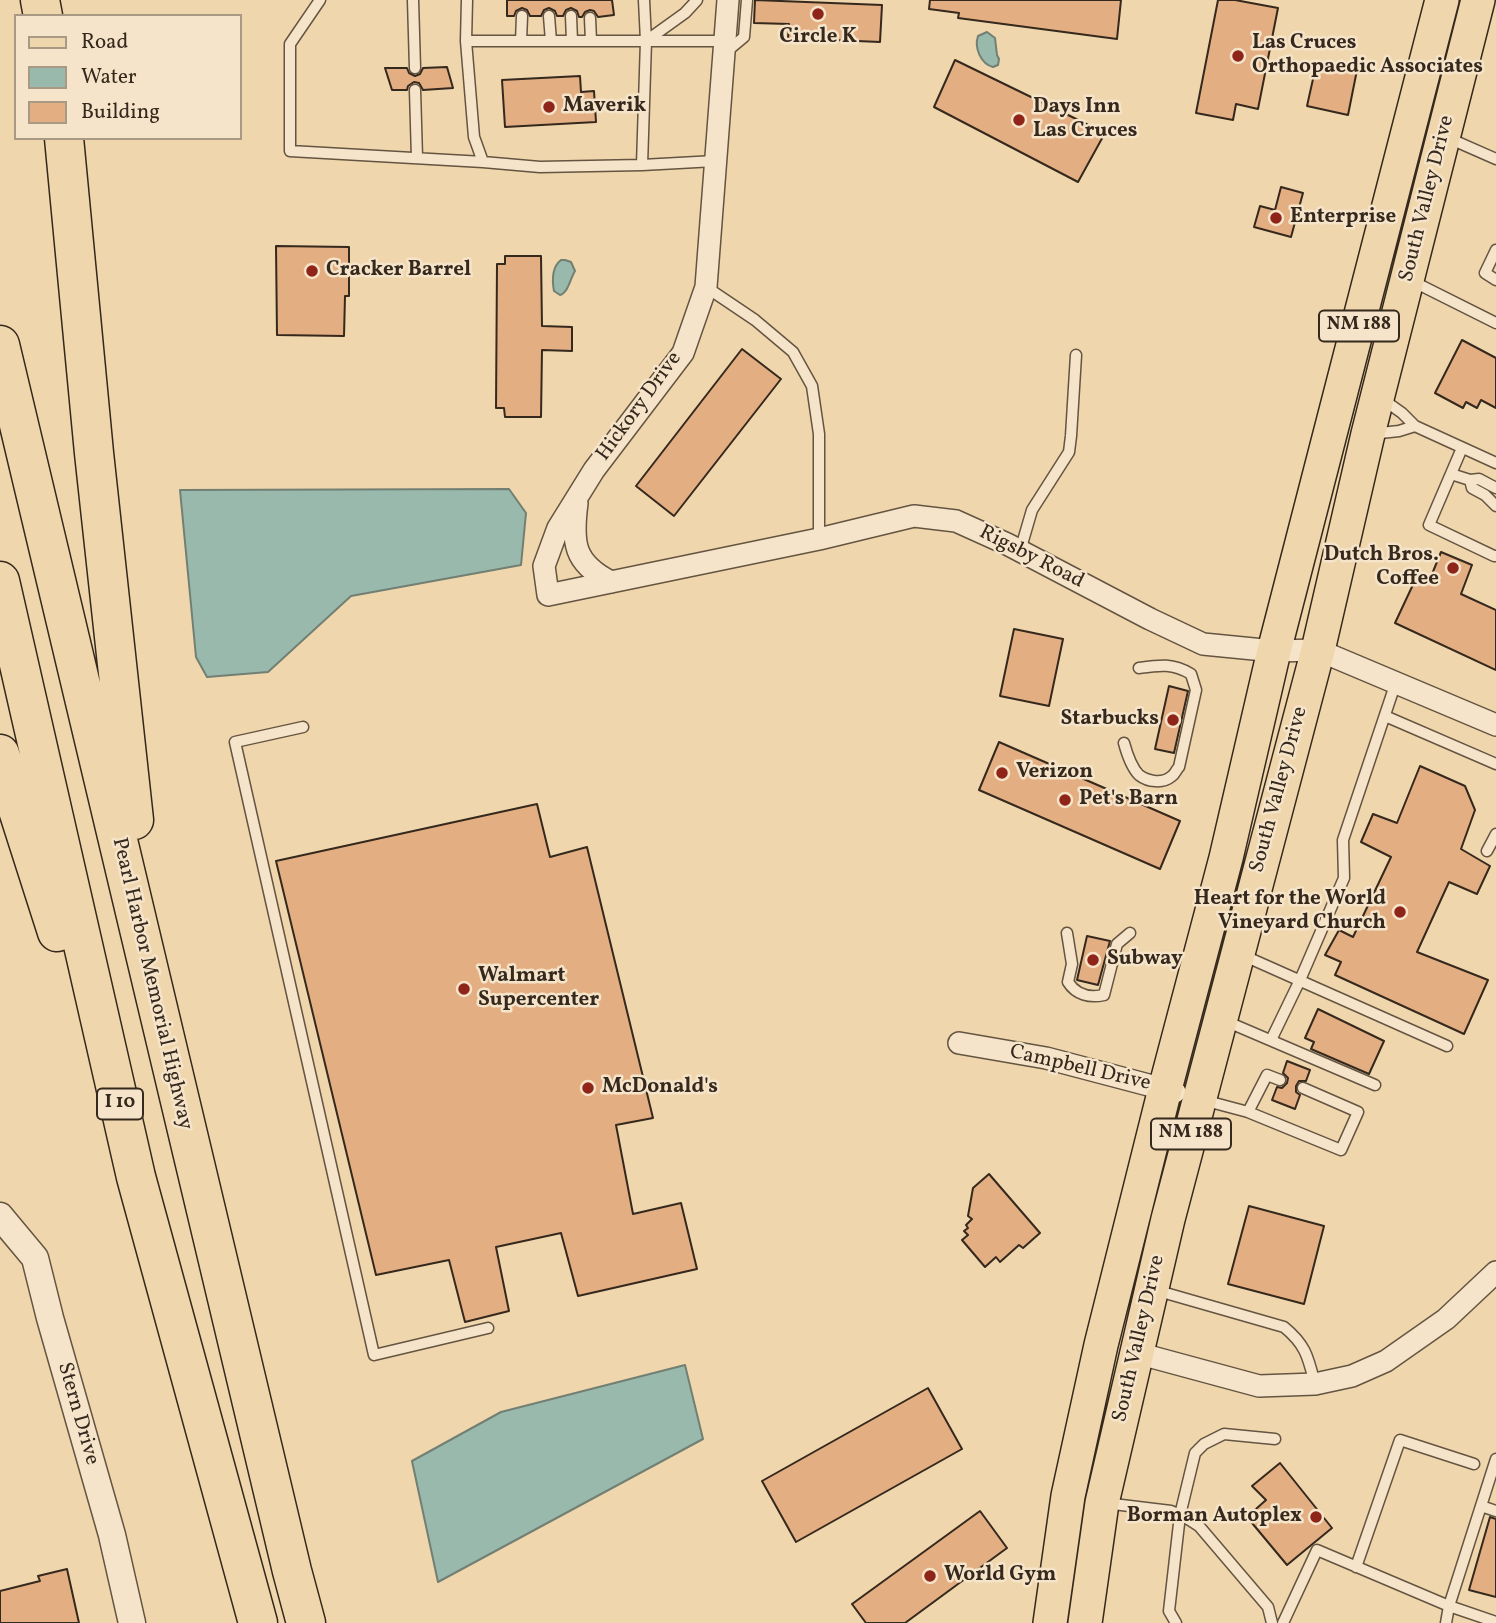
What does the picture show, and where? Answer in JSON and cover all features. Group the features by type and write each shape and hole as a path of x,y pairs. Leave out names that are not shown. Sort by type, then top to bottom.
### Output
{"highway":[{"path":"64,140 94,453 152,989"},
{"name":"Pearl Harbor Memorial Highway","path":"0,345 152,989 306,1623"},
{"name":"I 10","path":"0,580 136,1177 258,1623"},
{"path":"0,754 136,1177"}],"main road":[{"name":"South Valley Drive","path":"1050,1623 1068,1496 1087,1403 1226,858 1274,651 1442,0"},
{"name":"South Valley Drive","path":"1087,1619 1102,1503 1168,1219 1318,650 1368,434 1478,0"}],"street":[{"name":"Hickory Drive","path":"548,595 544,566 558,528 594,470 683,353 706,287 728,0"},
{"path":"578,496 574,528 578,554 594,573 611,582"},
{"name":"Rigsby Road","path":"548,595 818,539 914,516 956,521 1202,644 1274,651 1318,650 1496,725"},
{"name":"Campbell Drive","path":"959,1043 1046,1058 1200,1099"},
{"name":"Stern Drive","path":"0,1216 35,1258 112,1535 132,1623"},
{"path":"1137,1353 1259,1386 1315,1384 1352,1376 1386,1362 1446,1319 1496,1272"}],"lane":[{"path":"320,0 290,44 290,151 540,167 715,161"},
{"path":"414,0 415,68"},
{"path":"467,0 466,41 474,137 483,162"},
{"path":"642,165 646,41 644,0"},
{"path":"646,41 685,13 697,0"},
{"path":"466,41 646,41 724,47 744,37 747,0"},
{"path":"521,41 522,16"},
{"path":"549,16 551,41"},
{"path":"571,16 572,41"},
{"path":"590,18 591,41"},
{"path":"415,90 416,158"},
{"path":"1444,135 1496,159"},
{"path":"1496,250 1485,273 1496,280"},
{"path":"1408,279 1493,321 1496,308"},
{"path":"706,287 755,320 793,352 812,386 819,434 818,539"},
{"path":"1020,551 1032,510 1069,452 1076,355"},
{"path":"1378,397 1402,413 1415,426 1496,463"},
{"path":"1368,434 1399,431 1415,426"},
{"path":"1462,447 1429,525 1496,556"},
{"path":"1451,474 1470,480 1479,479 1496,488"},
{"path":"1470,480 1472,488 1485,495 1496,506"},
{"path":"1124,743 1138,774 1160,782 1172,777 1179,767 1196,690 1191,674 1178,667 1139,668"},
{"path":"1271,1040 1344,878 1343,840 1396,682"},
{"path":"1385,716 1496,764"},
{"path":"303,727 235,742 374,1355 488,1328"},
{"path":"1487,851 1496,834"},
{"path":"1068,933 1072,964 1068,982 1073,990 1093,997 1104,995 1117,944 1130,933"},
{"path":"1238,952 1447,1046"},
{"path":"1221,1019 1375,1085"},
{"path":"1248,1112 1266,1075 1280,1080"},
{"path":"1200,1099 1248,1112 1341,1150 1358,1112 1303,1088"},
{"path":"1152,1290 1284,1327 1297,1338 1302,1347 1315,1384"},
{"path":"1176,1623 1168,1611 1180,1515 1195,1453 1204,1444 1224,1434 1275,1439"},
{"path":"1356,1566 1400,1440 1474,1464"},
{"path":"1446,1623 1496,1459"},
{"path":"1102,1503 1171,1511 1199,1527 1268,1607 1272,1623"},
{"path":"1481,1506 1496,1511"},
{"path":"1283,1623 1317,1550 1449,1606 1496,1622"},
{"path":"1449,1606 1473,1623"}],"water":[{"path":"987,32 995,38 999,59 998,65 993,67 982,59 977,45 978,36"},
{"path":"561,260 571,262 575,271 567,289 560,295 554,291 553,278 554,270"},
{"path":"509,489 526,513 521,565 351,596 268,672 207,677 196,657 180,490"},
{"path":"685,1365 703,1439 438,1582 412,1461 501,1412"}],"building":[{"path":"507,0 612,0 614,15 598,17 590,10 579,17 577,11 571,8 566,10 563,16 557,16 555,11 549,8 544,10 541,16 530,16 527,10 522,8 516,11 514,16 507,16"},
{"name":"Circle K","path":"755,0 882,5 880,42 788,38 789,24 754,23"},
{"name":"Days Inn Las Cruces","path":"930,0 1121,0 1117,39 958,18 959,13 929,9"},
{"name":"Las Cruces Orthopaedic Associates","path":"1218,0 1235,0 1278,8 1258,109 1236,104 1233,120 1196,113"},
{"name":"Days Inn Las Cruces","path":"955,60 1105,133 1078,182 934,107"},
{"path":"1317,61 1357,70 1348,115 1307,106"},
{"path":"447,67 453,88 423,90 419,83 414,82 407,90 392,90 385,68 407,68 409,73 415,76 420,74 423,68"},
{"name":"Maverik","path":"580,76 581,92 594,91 596,122 505,127 502,80"},
{"name":"Enterprise","path":"1281,187 1303,193 1291,237 1254,227 1260,206 1275,210"},
{"name":"Cracker Barrel","path":"276,246 349,247 349,296 345,296 344,336 277,335"},
{"path":"505,256 541,256 542,326 572,327 572,351 542,350 541,417 505,417 504,408 496,408 497,264 505,264"},
{"path":"1462,340 1496,358 1496,408 1481,400 1477,408 1466,402 1463,408 1435,393"},
{"path":"742,349 781,379 674,516 636,486"},
{"path":"1441,552 1472,565 1461,594 1496,610 1496,670 1395,623 1418,574 1430,579"},
{"path":"1014,629 1063,639 1049,706 1000,696"},
{"name":"Starbucks","path":"1169,686 1188,691 1174,753 1155,749"},
{"path":"999,742 1180,821 1160,869 979,790"},
{"name":"Heart for the World Vineyard Church","path":"1420,766 1465,786 1475,810 1461,849 1490,866 1477,894 1449,882 1417,952 1488,980 1464,1034 1335,975 1341,962 1325,955 1339,930 1353,937 1391,857 1361,842 1373,814 1397,823"},
{"name":"Walmart Supercenter","path":"537,804 550,857 587,847 653,1118 616,1125 633,1214 681,1203 697,1269 578,1296 561,1233 496,1247 509,1311 465,1322 449,1260 376,1275 276,861"},
{"name":"Subway","path":"1087,936 1110,941 1098,985 1077,980"},
{"path":"1318,1009 1384,1041 1369,1074 1311,1049 1314,1042 1305,1038"},
{"path":"1287,1061 1310,1070 1306,1081 1299,1081 1296,1086 1296,1092 1300,1095 1295,1109 1272,1100 1277,1087 1282,1088 1287,1083 1288,1078 1283,1073"},
{"path":"989,1174 1040,1233 1023,1248 1019,1245 1000,1262 996,1257 985,1267 962,1240 968,1235 964,1231 972,1219 968,1216 973,1188"},
{"path":"1249,1206 1324,1226 1304,1304 1228,1284"},
{"path":"928,1388 962,1449 796,1542 762,1481"},
{"path":"1280,1463 1332,1528 1287,1565 1247,1517 1266,1500 1252,1486"},
{"name":"World Gym","path":"980,1511 1007,1548 905,1623 866,1623 852,1604"},
{"path":"1490,1517 1496,1519 1496,1597 1469,1590"},
{"path":"67,1569 79,1623 0,1623 0,1591 40,1581 38,1576"}],"place":[{"name":"Circle K","path":"818,14"},
{"name":"Las Cruces Orthopaedic Associates","path":"1238,56"},
{"name":"Maverik","path":"549,107"},
{"name":"Days Inn Las Cruces","path":"1019,120"},
{"name":"Enterprise","path":"1276,218"},
{"name":"Cracker Barrel","path":"312,271"},
{"name":"Dutch Bros. Coffee","path":"1453,568"},
{"name":"Starbucks","path":"1173,720"},
{"name":"Verizon","path":"1002,773"},
{"name":"Pet's Barn","path":"1065,800"},
{"name":"Heart for the World Vineyard Church","path":"1400,912"},
{"name":"Subway","path":"1093,960"},
{"name":"Walmart Supercenter","path":"464,989"},
{"name":"McDonald's","path":"588,1088"},
{"name":"Borman Autoplex","path":"1316,1517"},
{"name":"World Gym","path":"930,1576"}]}
